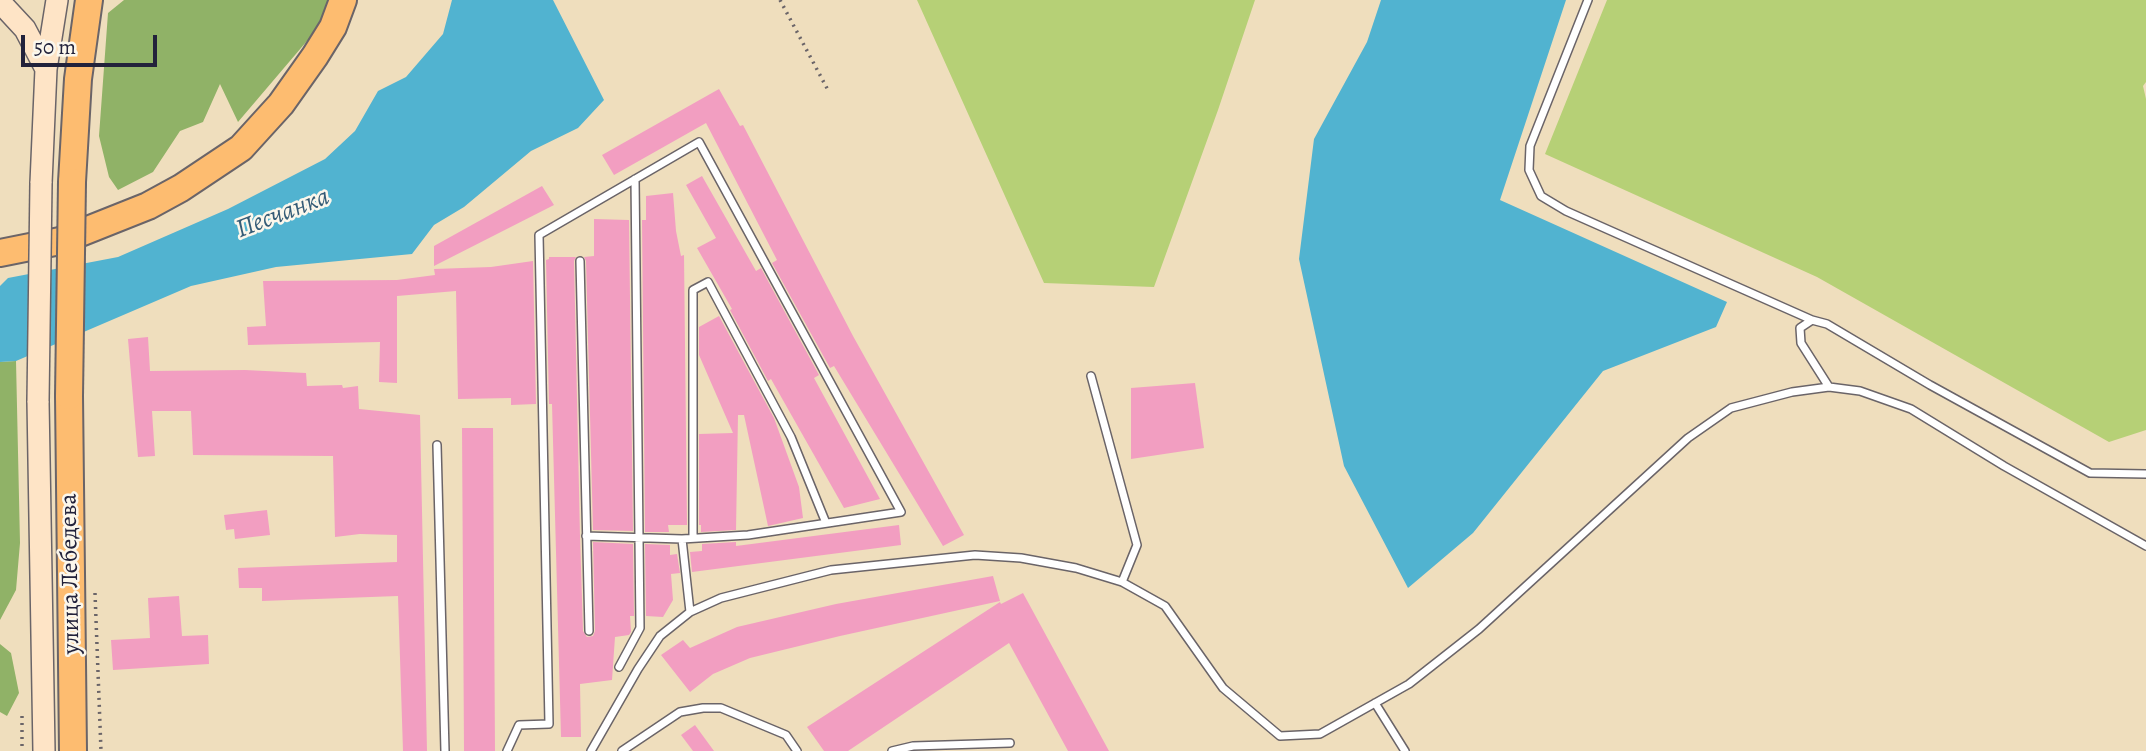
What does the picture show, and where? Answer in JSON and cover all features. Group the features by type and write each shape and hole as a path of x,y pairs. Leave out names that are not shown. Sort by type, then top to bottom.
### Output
{"highway":[{"path":"0,253 60,241 148,206 181,188 241,148 281,104 316,56 333,27 343,0"},
{"name":"улица Лебедева","path":"72,751 69,396 72,182 78,79 90,8"}],"main road":[{"name":"улица Лебедева","path":"44,751 38,401 41,183 46,69 57,0"},
{"path":"0,2 25,29 46,69"}],"lane":[{"path":"1588,0 1530,146 1529,170 1541,196 1566,211 1812,320 1827,324 1930,386 2090,473 2146,474"},
{"path":"507,751 519,725 549,724 539,235 699,142 901,512 748,536 682,539 586,536"},
{"path":"619,667 640,628 635,179"},
{"path":"580,261 589,631"},
{"path":"693,538 693,290 708,282 792,437 826,523"},
{"path":"1812,320 1800,328 1801,343 1829,387"},
{"path":"1091,376 1137,545 1122,582"},
{"path":"591,751 660,636 690,612 721,598 831,570 975,555 1021,558 1076,568 1122,582 1165,606 1223,688 1280,736 1320,734 1409,684 1479,629 1688,438 1731,408 1792,392 1829,387 1860,391 1911,409 2004,466 2146,546"},
{"path":"437,445 445,751"},
{"path":"682,539 690,612"},
{"path":"1375,703 1405,751"},
{"path":"622,751 680,712 703,708 721,708 786,736 797,751"},
{"path":"892,751 913,746 1010,743"}],"path":[{"path":"780,0 829,92"}],"green space":[{"path":"124,0 329,1 318,28 238,122 220,84 203,122 180,131 153,172 118,190 109,177 99,136 108,13"},
{"path":"917,0 1255,0 1154,287 1044,283"},
{"path":"1607,0 2146,0 2146,82 2143,86 2146,99 2146,430 2109,442 1817,277 1545,154"},
{"path":"16,361 20,543 16,590 0,620 0,362"},
{"path":"0,644 11,653 19,693 7,716 0,712"}],"water":[{"name":"Песчанка","path":"452,0 553,0 604,100 578,128 531,151 464,207 434,225 412,254 276,267 191,286 16,361 0,362 0,286 8,278 118,257 228,209 325,159 355,131 378,91 406,77 443,34"},
{"path":"1381,0 1566,0 1500,200 1727,302 1716,327 1603,371 1473,533 1408,588 1344,466 1299,259 1314,139 1367,42"}],"building":[{"path":"719,89 740,126 743,125 853,336 964,535 943,546 834,366 830,368 772,263 777,260 706,123 614,175 602,155"},
{"path":"702,176 756,271 761,268 819,375 814,378 880,499 844,508 771,379 768,381 730,310 732,309 697,248 716,238 686,185"},
{"path":"542,186 554,205 434,266 434,246"},
{"path":"673,193 676,231 681,256 684,255 687,525 668,525 669,532 645,532 642,220 646,220 646,196"},
{"path":"594,219 629,220 633,531 593,530 584,257 594,256"},
{"path":"549,257 576,257 580,536 583,631 587,637 593,636 595,631 593,542 633,544 634,616 630,616 631,632 629,635 615,637 612,680 580,684 581,737 561,737 552,404 549,404 546,260"},
{"path":"533,261 536,404 511,405 511,398 458,399 456,291 397,296 397,383 379,382 380,342 248,345 247,327 266,326 263,281 397,280 435,275 434,269 491,267"},
{"path":"719,316 774,418 799,487 803,518 768,526 744,415 738,415 736,530 701,532 699,434 733,433 699,355 699,327"},
{"path":"148,337 150,371 245,370 306,373 307,386 358,386 359,409 420,415 427,751 403,751 398,596 262,601 262,588 239,588 238,568 397,562 397,535 360,534 335,537 333,456 193,455 191,411 152,411 155,456 138,457 128,339"},
{"path":"1195,383 1204,448 1131,459 1131,388"},
{"path":"462,428 493,428 495,751 464,751"},
{"path":"267,510 270,535 235,539 234,529 226,530 224,515"},
{"path":"899,525 901,545 692,572 690,552 702,551 702,544 736,542 736,546"},
{"path":"645,544 670,545 670,555 677,554 680,573 671,574 673,600 663,617 646,616"},
{"path":"993,576 1000,601 750,658 713,674 690,692 661,655 683,640 690,648 737,627 836,604"},
{"path":"1023,593 1109,751 1068,751 1009,643 848,751 824,751 807,727 1000,602 1001,604"},
{"path":"179,596 182,636 208,635 209,664 113,670 111,640 150,638 148,598"},
{"path":"695,725 714,751 693,751 681,735"}]}
